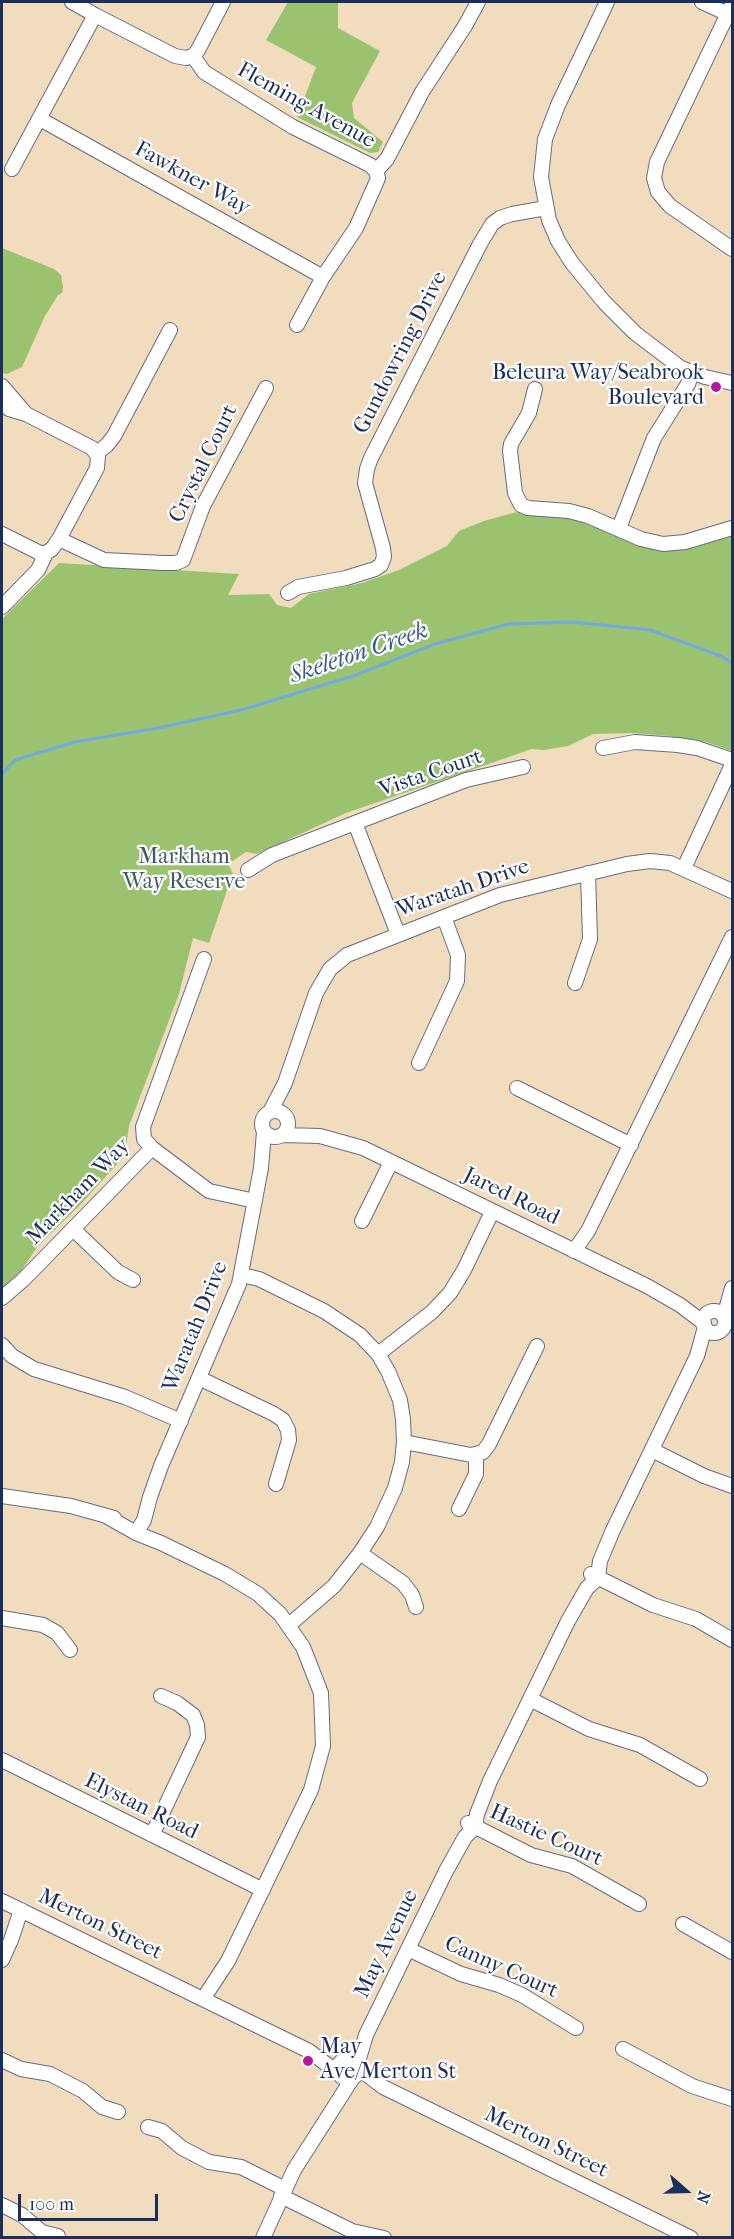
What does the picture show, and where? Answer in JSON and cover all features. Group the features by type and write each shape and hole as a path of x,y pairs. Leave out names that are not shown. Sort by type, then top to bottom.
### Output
{"street":[{"path":"72,2 175,56 186,58 193,56 223,2"},
{"path":"376,171 387,159 422,92 476,2"},
{"path":"607,2 558,105 546,139 541,177 546,208 558,241 580,273 617,316 673,363 692,373 732,383"},
{"path":"702,2 730,9 657,162 654,173 656,187 670,206 731,244"},
{"path":"12,169 95,15"},
{"name":"Fleming Avenue","path":"193,56 201,69 211,76 293,127 370,165 376,171 378,178 360,220 323,277 297,325"},
{"name":"Fawkner Way","path":"40,119 323,277"},
{"name":"Gundowring Drive","path":"288,593 298,587 346,578 381,565 383,548 365,487 371,458 492,224 512,214 546,208"},
{"path":"97,453 114,436 170,330"},
{"path":"619,528 654,438 688,384 692,373"},
{"path":"2,386 26,414"},
{"name":"Crystal Court","path":"59,539 104,560 176,563 183,560 203,506 266,388"},
{"path":"535,389 529,413 510,451 515,493 521,504 528,508 578,513 641,539 670,544 692,541 732,528"},
{"path":"2,400 9,409 26,414 92,448 97,453 97,468 59,539 46,553 38,570 2,607"},
{"path":"2,534 40,553 46,553"},
{"path":"603,748 635,742 669,744 697,748 732,760"},
{"path":"684,868 732,765"},
{"name":"Vista Court","path":"248,870 272,855 466,780 522,767"},
{"path":"355,823 398,934"},
{"name":"Waratah Drive","path":"270,1112 285,1083 316,993 330,969 347,955 500,895 627,864 650,861 670,864 684,868 732,891"},
{"path":"575,983 590,939 588,873"},
{"path":"418,1063 457,981 458,955 444,917"},
{"path":"578,1253 732,937"},
{"path":"152,1148 144,1139 143,1127 204,959"},
{"name":"Waratah Drive","path":"285,1083 286,1117"},
{"path":"517,1088 631,1144"},
{"path":"270,1112 278,1112 286,1117 287,1130 281,1136 273,1137 264,1132 262,1121 270,1112"},
{"name":"Jared Road","path":"286,1117 320,1136"},
{"name":"Waratah Drive","path":"135,1529 233,1302 242,1275 261,1168 264,1132"},
{"name":"Waratah Drive","path":"261,1168 281,1136"},
{"name":"Jared Road","path":"281,1136 320,1136 347,1142 578,1253 680,1305 699,1311 732,1335"},
{"name":"Markham Way","path":"2,1298 74,1229 152,1148 209,1191 255,1201"},
{"path":"362,1221 392,1162"},
{"path":"378,1354 432,1312 450,1293 464,1270 492,1212"},
{"path":"74,1229 118,1272 133,1280"},
{"path":"242,1275 259,1279 332,1315 360,1335 378,1354 393,1380 400,1400 404,1442 400,1469 377,1527 334,1586 289,1625"},
{"name":"May Avenue","path":"283,2193 334,2106 348,2069 446,1871 477,1814 490,1781 568,1621 579,1587 593,1576 592,1560 613,1530 732,1288"},
{"path":"2,1346 12,1356 34,1370 125,1397 181,1420"},
{"path":"404,1442 476,1455 483,1452 537,1346"},
{"path":"199,1378 283,1420 288,1430 289,1440 276,1484"},
{"path":"652,1450 704,1476 732,1486"},
{"path":"459,1509 476,1474 476,1455"},
{"path":"3,1497 71,1506 106,1516 249,1588 267,1602 289,1625 303,1647 316,1678 323,1712 323,1746 311,1790 209,2002"},
{"path":"360,1553 403,1583 412,1595 416,1607"},
{"path":"593,1576 653,1605 696,1618 732,1640"},
{"path":"2,1618 43,1625 57,1634 69,1650"},
{"path":"152,1835 198,1737 195,1720 189,1711 177,1702 161,1696"},
{"path":"530,1700 589,1729 640,1745 700,1779"},
{"name":"Elystan Road","path":"2,1760 263,1890"},
{"name":"Hastie Court","path":"471,1825 531,1855 572,1866 639,1904"},
{"name":"Merton Street","path":"2,1901 691,2238"},
{"path":"2,1960 26,1912"},
{"path":"683,1924 732,1952"},
{"name":"Canny Court","path":"408,1949 461,1974 499,1985 522,1995 576,2028"},
{"path":"623,2049 692,2086 732,2099"},
{"path":"2,2060 21,2069 50,2074 83,2091 102,2107 118,2112"},
{"path":"148,2127 162,2131 182,2148 209,2162 240,2167 352,2231 384,2238"},
{"path":"264,2238 283,2193"},
{"path":"2,2205 22,2215 42,2232 58,2236"}],"green space":[{"path":"288,2 338,2 338,28 380,51 352,103 354,118 383,142 378,152 370,153 297,117 316,67 266,40"},
{"path":"2,248 54,269 61,275 63,287 62,293 58,295 45,316 22,367 7,374 2,373"},
{"name":"Markham Way Reserve","path":"520,511 567,515 638,542 732,533 732,751 706,742 668,736 633,733 593,734 568,746 544,750 532,749 346,813 257,854 246,852 228,864 233,873 209,943 193,938 179,994 129,1126 125,1155 82,1203 38,1246 21,1271 2,1288 2,619 59,563 239,574 228,595 269,594 277,605 291,608 309,594 362,583 399,570 447,546 459,531"}],"waterway":[{"name":"Skeleton Creek","path":"2,774 15,760 75,742 158,728 241,710 353,676 435,644 508,624 573,622 650,630 721,656 732,663"}],"place":[{"name":"Beleura Way/Seabrook Boulevard","path":"716,387"},
{"name":"May Ave/Merton St","path":"308,2061"}]}
